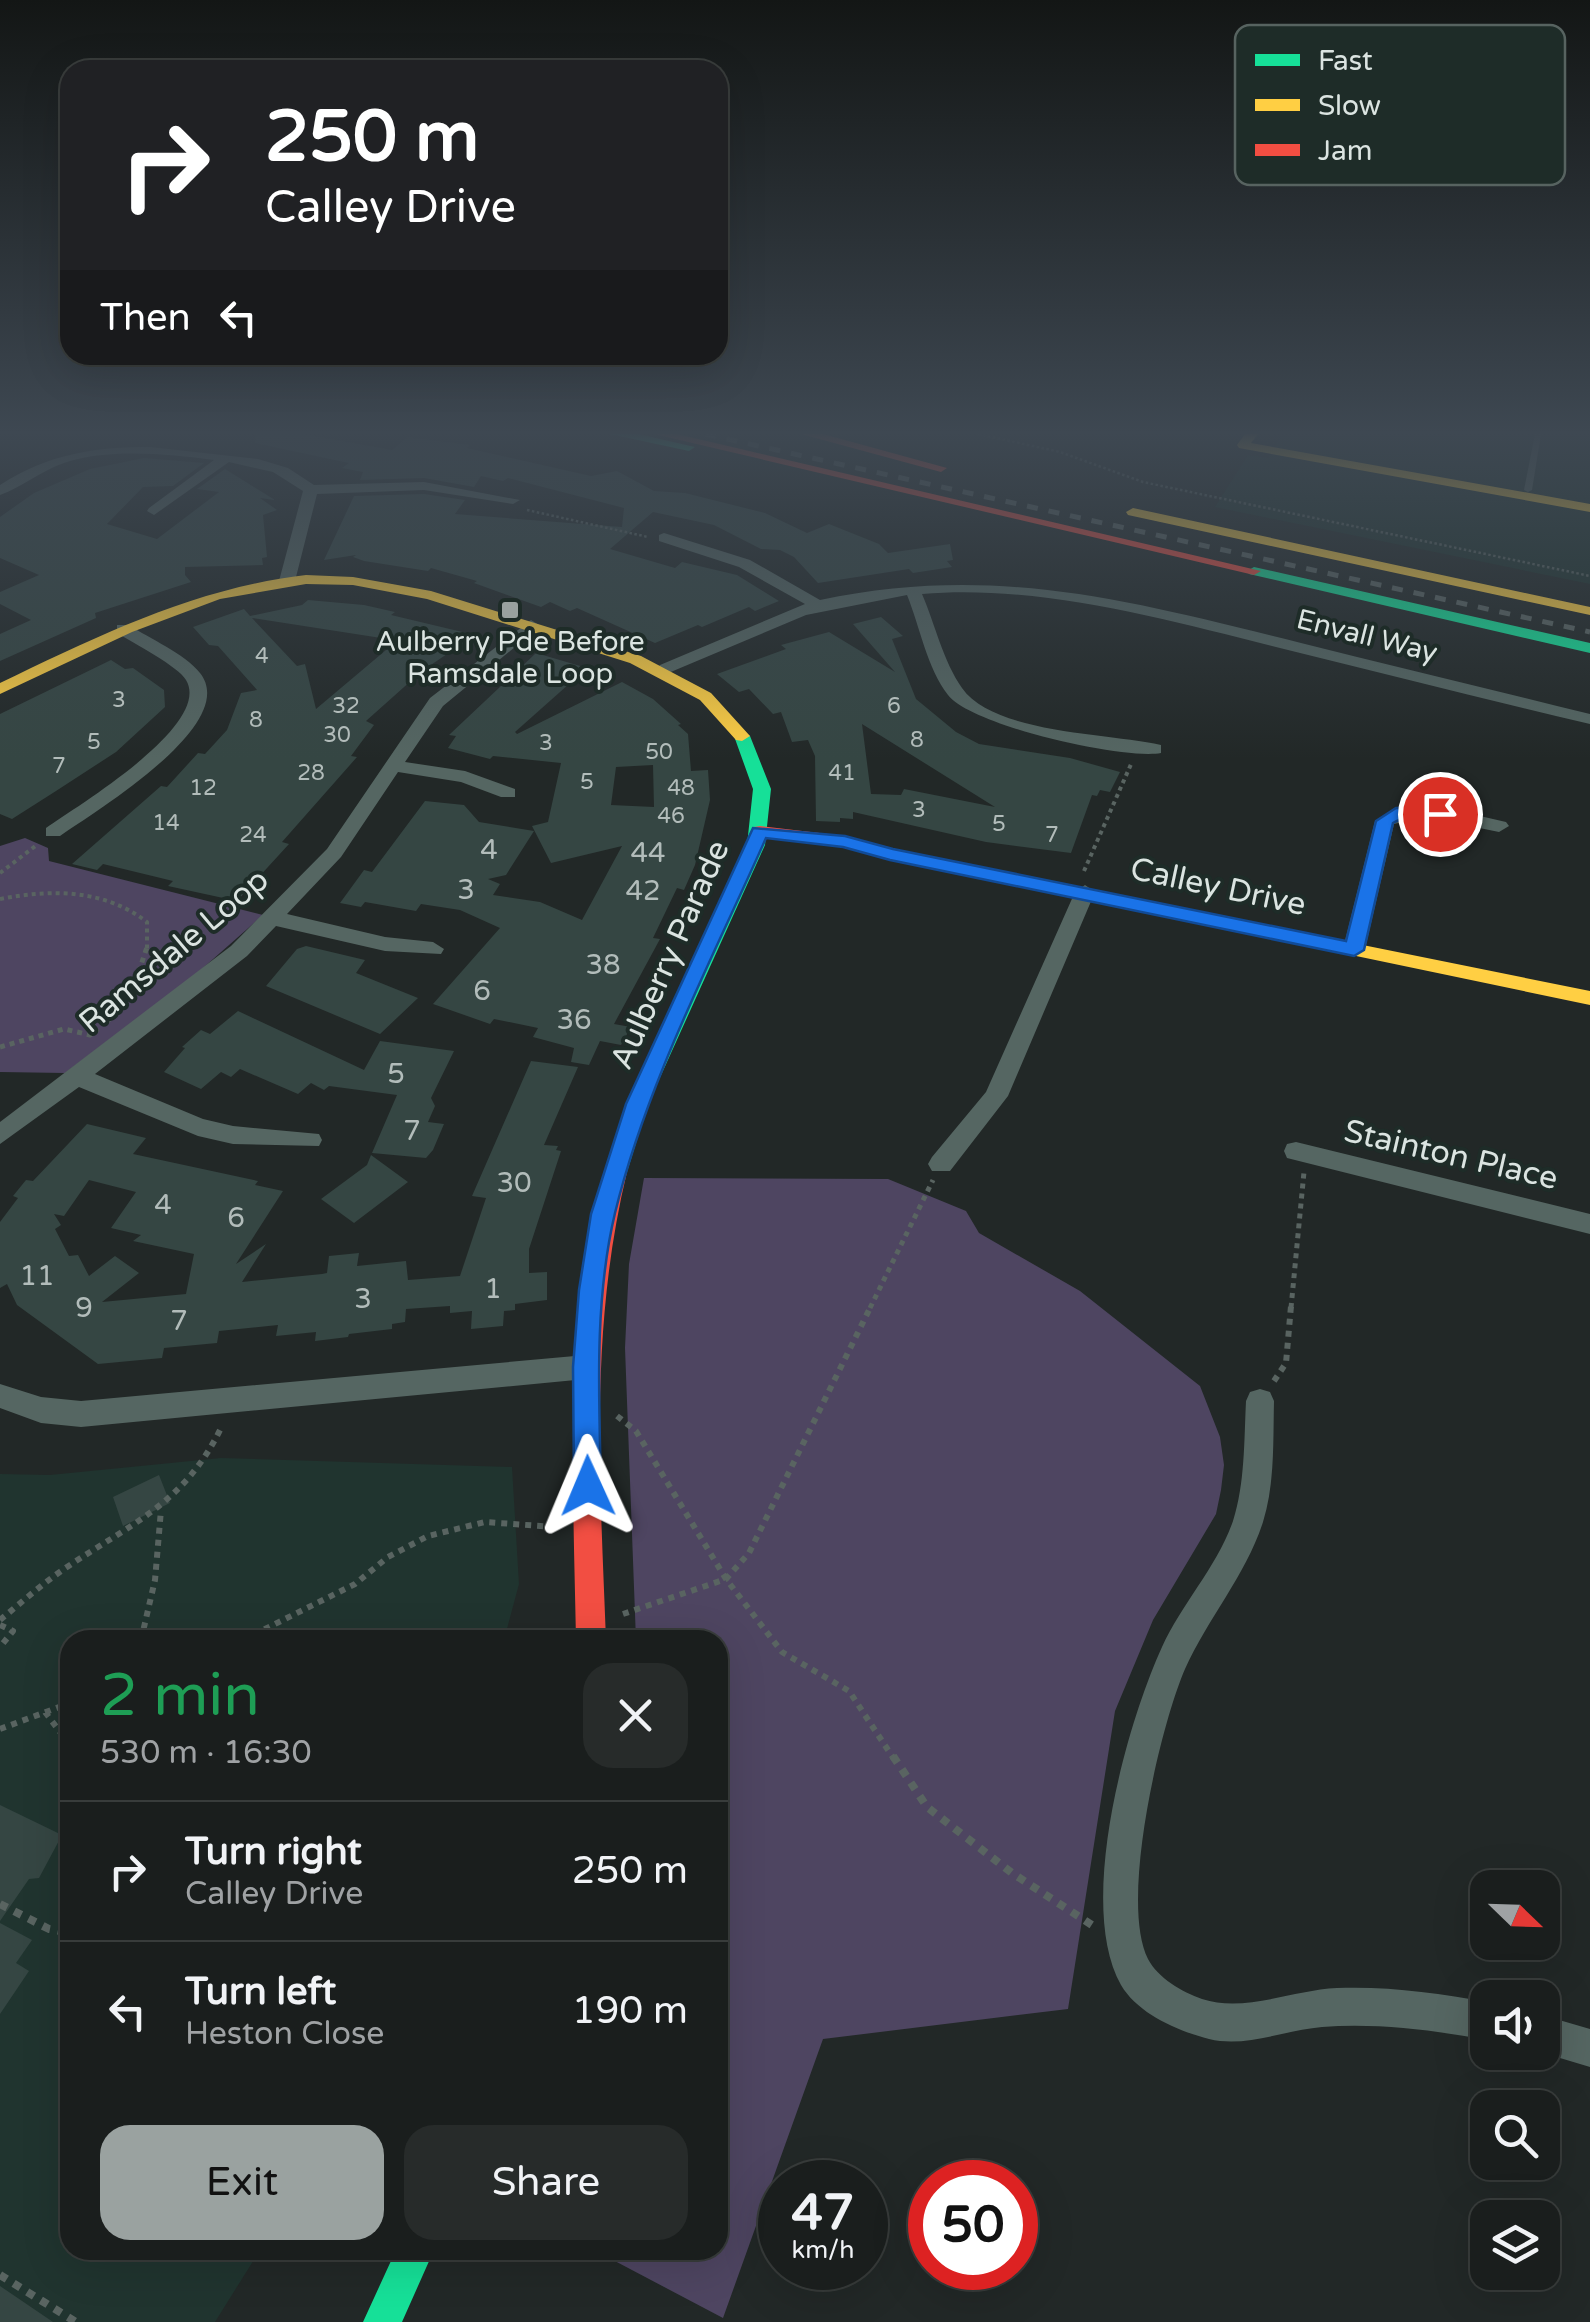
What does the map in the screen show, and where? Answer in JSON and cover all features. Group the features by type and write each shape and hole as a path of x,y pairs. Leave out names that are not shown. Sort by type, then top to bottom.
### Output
{"main road":[{"path":"1130,542 1590,648"},
{"path":"1273,542 1590,611"},
{"name":"Aulberry Parade","path":"0,689 124,630 212,595 287,581 384,584 532,625 666,669 710,700 740,732 757,768 762,790 758,838 626,1134 603,1214 591,1290 586,1367 591,1630"},
{"name":"Calley Drive","path":"758,838 845,841 890,854 1590,998"},
{"path":"382,2322 410,2260"}],"street":[{"path":"287,581 297,542"},
{"path":"679,542 748,562 818,606"},
{"name":"Envall Way","path":"666,669 818,606 913,590 969,588 1091,600 1590,719"},
{"path":"913,590 956,694 971,708 1000,720 1147,748"},
{"name":"Ramsdale Loop","path":"0,1135 239,951 334,853 444,695 532,625"},
{"path":"53,832 161,749 196,711 198,683 192,674 124,630"},
{"path":"395,766 466,777 508,792"},
{"path":"1354,950 1384,821 1396,813 1418,811 1499,826"},
{"path":"940,1164 996,1096 1085,892"},
{"path":"273,918 384,944 433,949"},
{"path":"77,1076 198,1127 233,1136 310,1140"},
{"name":"Stainton Place","path":"1296,1151 1590,1224"},
{"path":"0,1396 41,1410 80,1414 586,1367"},
{"path":"1260,1400 1256,1478 1248,1522 1174,1656 1150,1726 1127,1834 1120,1902 1128,1960 1151,1994 1214,2022 1258,2020 1312,2009 1387,2006 1470,2018"},
{"path":"1560,2039 1590,2048"}],"path":[{"path":"1430,542 1590,576"},
{"path":"1085,892 1080,879 1147,748"},
{"path":"0,873 53,832"},
{"path":"0,900 41,893 91,897 136,911 146,922 148,934 145,962 138,979 106,1022 90,1035 64,1029 0,1046"},
{"path":"1260,1400 1286,1363 1306,1178 1296,1151"},
{"path":"596,1630 726,1578 749,1552 940,1164"},
{"path":"610,1414 636,1431 726,1578 782,1652 850,1691 927,1806 1012,1873 1096,1928 1126,1940"},
{"path":"0,1647 13,1631 0,1622 71,1563 160,1509 197,1476 220,1430"},
{"path":"143,1630 155,1580 160,1509"},
{"path":"262,1630 355,1584 388,1557 428,1536 485,1522 555,1528"},
{"path":"0,1729 60,1707"},
{"path":"45,1712 60,1732"},
{"path":"0,1904 60,1931"},
{"path":"0,2275 76,2322"}],"shaded area":[{"path":"1387,542 1590,542 1590,584"},
{"path":"25,838 48,848 49,861 263,915 195,975 65,1073 0,1072 0,846"},
{"path":"644,1178 888,1179 966,1211 979,1233 1080,1291 1200,1386 1220,1437 1224,1465 1216,1514 1153,1620 1115,1711 1068,2009 823,2039 780,2160 758,2160 758,2220 723,2318 613,2260 728,2260 728,1630 636,1630 625,1348 629,1264"},
{"path":"221,1458 512,1467 519,1584 507,1630 60,1630 60,2260 254,2260 215,2322 0,2322 0,1474 50,1475"}],"building":[{"path":"0,542 266,542 267,557 262,558 263,565 185,567 191,582 95,613 96,618 0,661 0,634 31,620 0,604 0,592 39,575 0,558"},
{"path":"332,542 618,542 610,549 675,568 682,562 737,575 779,601 755,611 749,607 655,643 577,608 570,611 550,602 541,607 474,583 477,581 431,568 428,571 364,561 353,557 356,555 324,560"},
{"path":"748,542 875,542 888,553 950,544 953,560 947,561 952,567 913,573 909,569 818,583 794,557 780,550 761,549"},
{"path":"308,600 364,605 475,635 422,671 366,721 374,725 351,756 357,757 282,842 289,844 237,901 168,886 173,881 103,864 97,870 72,864 161,786 167,787 198,753 205,754 227,730 241,693 257,690 218,646 209,645 193,627 244,609 250,616 302,605","holes":["252,618 420,644 386,650 316,709 305,664 297,666"]},
{"path":"881,617 903,636 892,639 916,699 956,732 979,744 1070,758 1120,772 1110,792 1100,790 1097,796 1092,795 1071,853 986,842 853,812 853,819 816,821 815,756 808,740 792,742 781,712 773,714 749,689 739,692 717,674 786,649 781,645 829,632 895,672 853,624","holes":["862,724 995,807 904,789 901,795 871,794"]},
{"path":"536,653 587,668 517,734 622,682 653,699 681,724 678,725 688,734 691,771 708,770 710,800 695,865 684,890 677,888 653,938 660,939 614,1024 631,1027 621,1045 600,1041 589,1065 571,1062 574,1048 533,1037 538,1028 494,1019 490,1024 433,1004 500,928 460,910 421,904 416,911 365,902 361,907 340,903 364,870 372,872 425,801 464,805 479,822 534,831 506,875 488,879 500,884 493,895 540,902 582,920 622,846 551,863 532,826 548,822 561,763 493,756 490,759 448,748 456,736 449,735","holes":["653,765 654,807 611,805 616,767"]},
{"path":"111,660 125,669 133,668 164,690 165,707 116,752 56,791 12,819 0,814 0,714"},
{"path":"306,946 365,960 356,973 418,998 380,1034 266,986 297,949"},
{"path":"238,1011 364,1070 380,1041 454,1051 431,1098 435,1106 428,1122 444,1124 433,1150 426,1158 372,1153 397,1095 329,1086 324,1090 311,1083 298,1094 240,1069 231,1077 221,1072 201,1089 164,1072 185,1048 182,1047 201,1030 210,1034"},
{"path":"531,1061 578,1067 544,1145 558,1146 556,1150 561,1151 529,1249 529,1273 547,1272 547,1300 515,1304 515,1310 504,1311 503,1326 471,1329 472,1311 450,1313 450,1306 406,1309 405,1322 392,1324 392,1329 348,1337 315,1341 316,1332 276,1336 278,1325 219,1331 217,1343 164,1348 162,1358 98,1364 17,1305 7,1284 0,1288 0,1222 18,1198 13,1196 26,1180 33,1181 87,1124 146,1138 133,1154 258,1181 255,1185 283,1191 236,1264 266,1244 242,1282 327,1273 329,1256 359,1253 357,1266 406,1261 408,1280 460,1276 486,1198 472,1196","holes":["89,1180 136,1192 111,1228 141,1235 133,1241 194,1254 186,1294 102,1302 139,1273 115,1256 89,1276 78,1255 69,1256 55,1229 61,1225 54,1214 64,1216"]},
{"path":"371,1155 408,1182 354,1223 321,1199 367,1165"},
{"path":"159,1475 170,1503 123,1526 113,1497"},
{"path":"0,1805 60,1834 60,1839 39,1878 29,1879 0,1921"},
{"path":"0,1923 32,1940 16,1963 29,1971 0,2014"},
{"path":"0,2286 53,2322 0,2322"}],"railway":[{"path":"1189,542 1590,632"}],"traffic: fast":[{"path":"1254,571 1590,648"},
{"path":"616,1172 637,1104 756,845 762,789 742,736"},
{"path":"382,2322 410,2260"}],"traffic: slow":[{"path":"1273,542 1590,611"},
{"path":"0,689 127,629 215,596 260,585 306,580 353,581 431,596 636,660 684,682 705,697 742,736"},
{"path":"1219,922 1590,998"}],"traffic: jam":[{"path":"1130,542 1254,571"},
{"path":"760,831 845,841 890,854 1219,922"},
{"path":"591,1630 585,1463 587,1345 592,1287 616,1172"}],"place":[{"name":"Aulberry Pde Before Ramsdale Loop","path":"510,610"}],"route":[{"path":"588,1486 586,1367 591,1290 603,1214 637,1104 760,832 845,841 890,854 1354,950 1384,821 1396,813 1440,814"}]}
